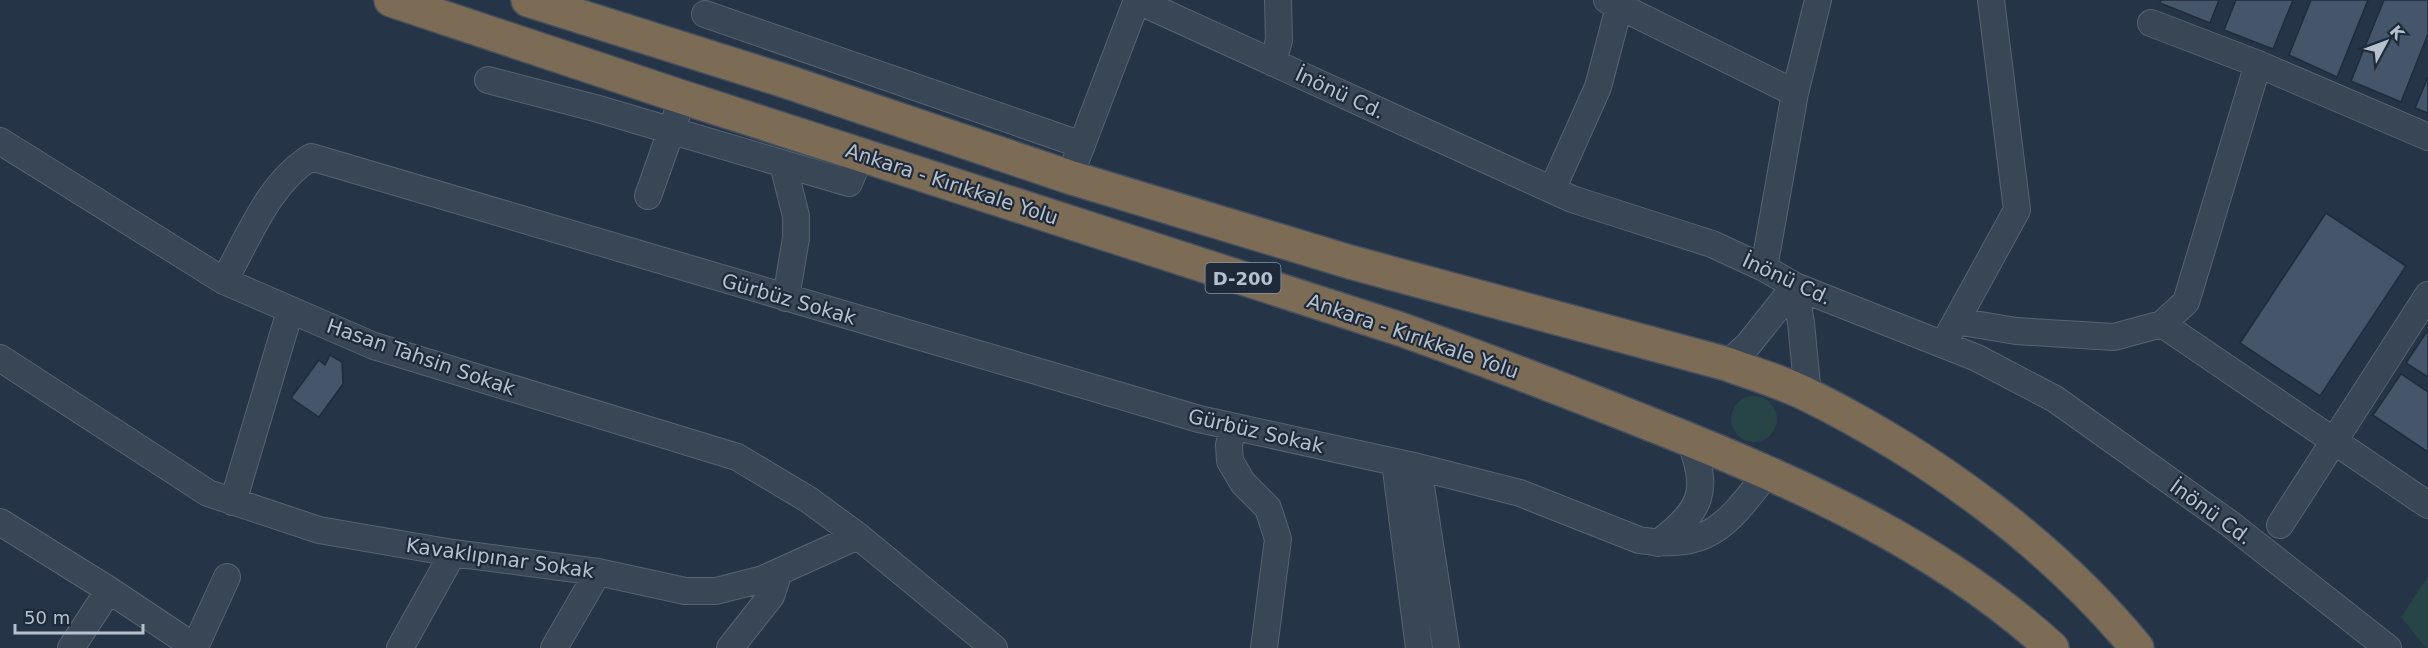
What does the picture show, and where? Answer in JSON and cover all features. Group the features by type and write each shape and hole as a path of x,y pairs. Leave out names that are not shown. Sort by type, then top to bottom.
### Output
{"highway":[{"name":"Ankara - Kırıkkale Yolu","path":"391,0 682,97 1400,329 1509,368 1769,471 1853,511 1903,539 1983,590 2052,648"},
{"name":"D-200","path":"528,0 785,81 1070,177 1350,262 1727,364 1808,395 1930,466 2002,517 2094,601 2137,648"}],"street":[{"path":"1070,177 1137,0"},
{"name":"İnönü Cd.","path":"1137,0 1572,199 1712,244 1764,268 1795,286 1977,358 2055,399 2229,523 2388,648"},
{"path":"1764,268 1795,93 1818,0"},
{"path":"1943,345 2017,210 1991,0"},
{"path":"1273,63 1280,40 1276,2"},
{"path":"1552,190 1598,87 1613,4 1795,93"},
{"path":"705,14 1082,145"},
{"path":"2151,23 2258,64 2428,137"},
{"path":"785,81 797,46"},
{"path":"1956,321 2016,331 2114,337 2162,324 2186,302 2258,64"},
{"path":"489,80 849,183 861,154"},
{"path":"648,196 673,131 682,97"},
{"name":"Hasan Tahsin Sokak","path":"0,141 224,280 374,346 737,457 809,500 858,536"},
{"name":"Gürbüz Sokak","path":"224,280 277,187 294,168 311,157 1199,419 1407,465 1520,493 1639,540 1684,543 1720,528 1732,517 1769,471"},
{"path":"783,164 795,216 796,238 786,298"},
{"path":"1727,364 1748,345 1795,286"},
{"path":"1795,286 1808,395"},
{"path":"2280,525 2428,295"},
{"path":"233,502 290,310"},
{"path":"2162,324 2428,505"},
{"name":"Kavaklıpınar Sokak","path":"0,358 208,493 319,530 453,553 598,572 685,591 716,591 763,579 858,536"},
{"path":"1233,427 1229,445 1230,461 1243,483 1268,508 1278,539 1264,648"},
{"path":"1658,543 1682,525 1693,511 1698,497 1700,470 1689,439"},
{"path":"1407,465 1419,648"},
{"path":"1407,465 1446,648"},
{"path":"0,522 196,648 226,577"},
{"path":"858,536 994,648"},
{"path":"400,648 453,553"},
{"path":"559,646 598,572"},
{"path":"730,648 771,596 779,572"},
{"path":"71,648 109,590"}],"green space":[{"path":"1754,396 1770,403 1777,419 1770,435 1754,442 1738,435 1731,419 1738,403"},
{"path":"2428,576 2428,648 2426,648 2401,617"}],"building":[{"path":"2161,0 2219,0 2210,23 2160,3"},
{"path":"2236,0 2293,0 2273,49 2224,30"},
{"path":"2311,0 2368,0 2337,77 2289,55"},
{"path":"2384,0 2428,0 2428,34 2401,102 2351,81"},
{"path":"2428,77 2428,113 2415,108"},
{"path":"2326,213 2406,266 2320,396 2240,343"},
{"path":"2428,330 2428,377 2406,363"},
{"path":"330,355 342,362 343,384 319,417 291,398 319,360 325,365"},
{"path":"2401,374 2428,392 2428,452 2373,415"}]}
